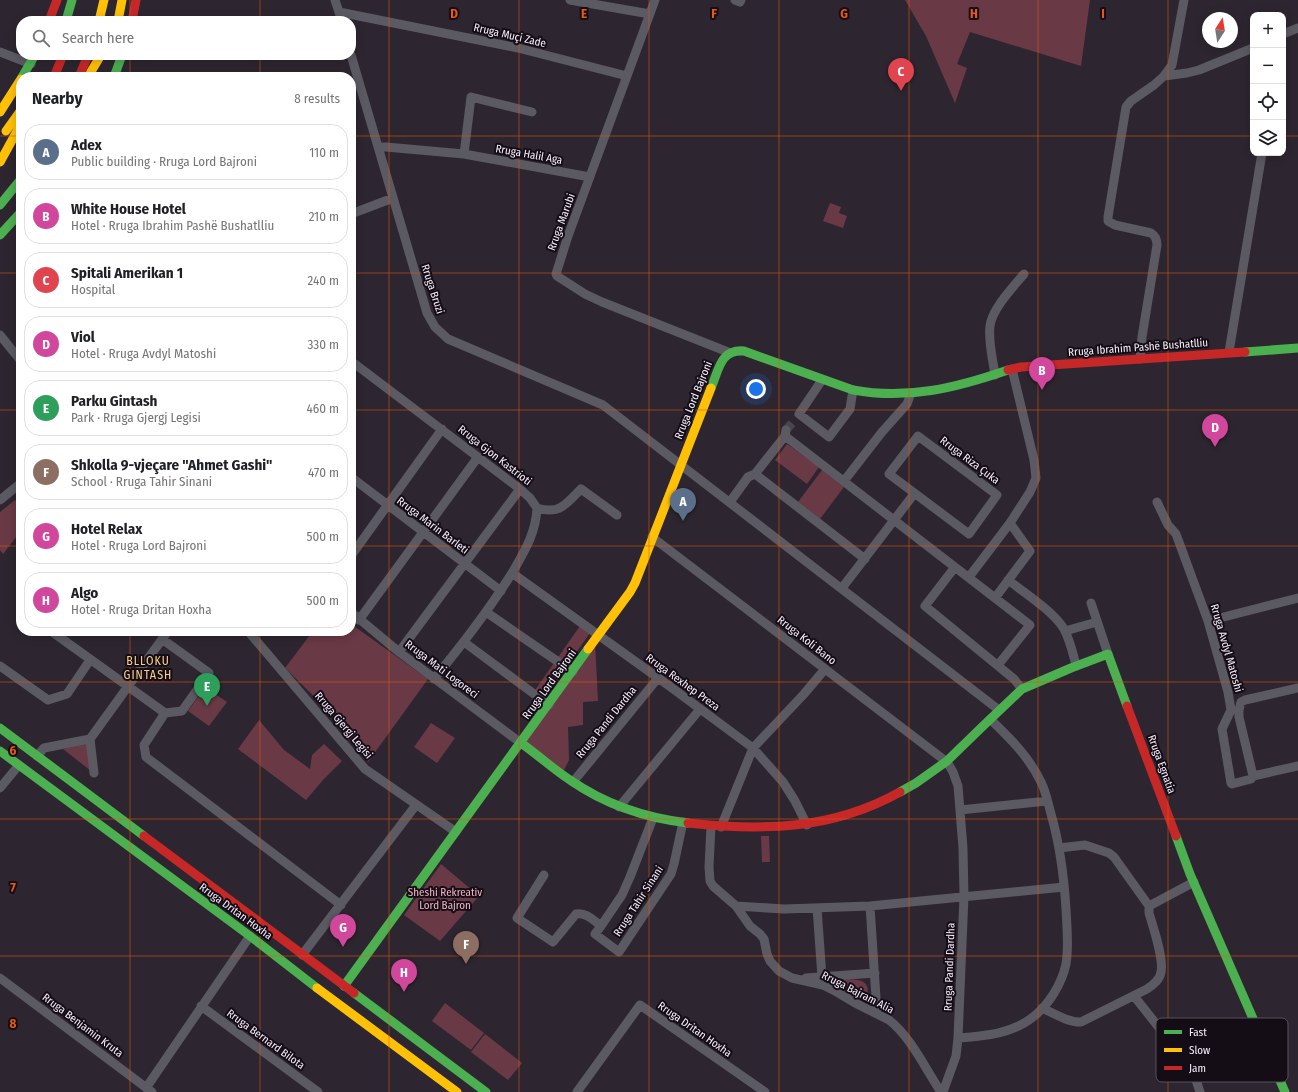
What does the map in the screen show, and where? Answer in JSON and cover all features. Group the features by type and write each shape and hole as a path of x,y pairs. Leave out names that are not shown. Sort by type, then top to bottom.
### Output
{"main road":[{"path":"51,16 57,0"},
{"path":"62,16 66,0"},
{"path":"67,16 72,0"},
{"path":"76,16 81,0"},
{"path":"100,16 104,0"},
{"path":"108,16 112,0"},
{"path":"119,16 122,0"},
{"path":"133,16 136,0"},
{"path":"25,72 32,60"},
{"path":"48,72 52,60"},
{"path":"56,72 61,60"},
{"path":"81,72 86,60"},
{"path":"90,72 94,60"},
{"path":"90,72 98,60"},
{"path":"116,72 120,60"},
{"path":"0,112 16,87"},
{"path":"0,139 16,117"},
{"path":"0,162 16,133"},
{"path":"2,172 16,150"},
{"path":"0,205 16,185"},
{"path":"0,235 16,217"},
{"path":"0,241 16,224"},
{"name":"Rruga Ibrahim Pashë Bushatlliu","path":"728,352 733,350 744,352 853,390 870,393 911,393 928,392 956,387 1012,369 1140,358 1298,348"},
{"name":"Rruga Lord Bajroni","path":"333,1000 573,672 636,582 681,464 722,362 728,352"},
{"path":"521,743 573,782 600,798 634,813 653,818 721,827 762,829 807,825 834,820 873,806 917,783 947,762 1022,689 1076,665 1108,654"},
{"name":"Rruga Egnatia","path":"1108,654 1194,882 1253,1018"},
{"name":"Rruga Dritan Hoxha","path":"0,728 486,1092"},
{"name":"Rruga Dritan Hoxha","path":"0,751 250,936 457,1092"},
{"name":"Rruga Egnatia","path":"1281,1082 1285,1092"}],"street":[{"path":"335,0 340,16"},
{"path":"570,0 650,14"},
{"name":"Rruga Marubi","path":"656,0 568,236 557,269 557,276 585,294 602,302 728,352"},
{"path":"735,0 740,2 741,0"},
{"path":"1140,358 1157,240 1155,235 1151,233 1115,225 1108,221 1108,217 1126,107 1131,101 1164,76 1169,70 1174,58 1184,0"},
{"name":"Rruga Muçi Zade","path":"356,20 518,48 627,76"},
{"path":"1286,33 1298,28"},
{"path":"1164,76 1199,70 1250,49"},
{"path":"0,52 16,55"},
{"name":"Rruga Bruzi","path":"352,60 427,314 435,328 448,338 603,405 681,464"},
{"path":"464,154 472,97 532,112"},
{"name":"Rruga Halil Aga","path":"378,147 464,154 590,177"},
{"path":"1229,352 1262,156"},
{"path":"356,212 393,198"},
{"path":"995,375 989,335 990,324 998,307 1024,274"},
{"path":"0,335 16,355"},
{"name":"Rruga Gjon Kastrioti","path":"356,365 520,488 537,508"},
{"path":"969,577 1010,523 1034,484 1036,470 1012,369"},
{"path":"822,380 797,417 829,437 850,409 853,390"},
{"path":"844,481 882,432 907,404 911,393"},
{"path":"356,549 442,429"},
{"path":"730,502 748,477 755,474 786,433 844,481 1030,626 998,666"},
{"name":"Rruga Riza Çuka","path":"918,436 997,495 969,534 914,494 890,474 918,436"},
{"path":"359,620 478,457"},
{"path":"681,464 999,710"},
{"path":"755,474 864,559"},
{"name":"Rruga Marin Barleti","path":"356,481 501,591"},
{"path":"0,500 16,487"},
{"path":"399,652 520,488"},
{"path":"434,679 464,642 501,591 512,573 529,544 535,524 537,508 548,511 563,508 581,489 617,516"},
{"path":"842,588 914,494"},
{"name":"Rruga Avdyl Matoshi","path":"1157,502 1168,525 1176,534 1208,620 1228,692 1231,710 1222,729 1230,783 1232,784 1250,779 1253,776 1298,766"},
{"path":"995,598 1030,551 1010,523"},
{"name":"Rruga Koli Bano","path":"652,537 947,762"},
{"path":"955,567 924,606 1014,679 1022,689"},
{"name":"Rruga Rexhep Preza","path":"512,573 753,748 783,782 795,801 807,825"},
{"path":"1008,580 1048,612 1060,624 1065,631 1076,665"},
{"path":"1208,620 1298,598"},
{"name":"Rruga Egnatia","path":"1091,603 1108,654"},
{"path":"486,612 573,672"},
{"name":"Rruga Mati Logoreci","path":"356,617 434,679 521,743"},
{"path":"1065,631 1097,622"},
{"path":"58,636 165,713 182,711 209,673 162,639"},
{"path":"94,772 90,738 164,636"},
{"name":"Rruga Gjergj Legisi","path":"252,636 365,769 456,832"},
{"path":"464,642 549,704"},
{"path":"0,666 48,700 67,694 90,660"},
{"path":"721,827 753,748 804,694 825,669"},
{"name":"Rruga Pandi Dardha","path":"573,782 658,678"},
{"name":"Rruga Avdyl Matoshi","path":"1253,776 1240,717 1239,710 1241,702 1298,688"},
{"path":"619,807 700,709"},
{"path":"165,713 144,745 146,757 341,905"},
{"path":"958,1038 982,1036 1002,1032 1018,1027 1033,1017 1055,991 1061,980 1066,964 1067,930 1064,887 1059,848 1048,801 1042,783 1033,767 1008,736 990,719"},
{"path":"37,756 44,748 90,738"},
{"name":"Rruga Pandi Dardha","path":"942,1092 956,1056 964,897 963,848 958,786 953,772 947,762"},
{"path":"0,788 19,765"},
{"path":"960,810 1048,801"},
{"path":"302,955 416,805"},
{"name":"Rruga Tahir Sinani","path":"653,818 622,895 602,926 595,934 619,952 671,874 683,822"},
{"name":"Rruga Bajram Alia","path":"711,826 709,867 710,881 713,886 736,906 750,926 764,939 770,961 779,971 792,978 823,985 855,1003 877,1013 894,1024 917,1052 942,1092"},
{"path":"1042,1008 1066,1020 1081,1022 1134,996 1155,983 1161,972 1160,956 1149,913 1149,906 1114,858 1109,853 1086,845 1059,848"},
{"name":"Rruga Tahir Sinani","path":"544,875 518,918 552,942 576,914 580,913 587,915 602,926"},
{"path":"1149,906 1194,882"},
{"path":"736,906 784,909 870,906 1064,887"},
{"path":"870,906 877,1013"},
{"name":"Rruga Bajram Alia","path":"816,908 822,977"},
{"path":"149,1090 201,1006 250,936"},
{"name":"Rruga Bajram Alia","path":"801,979 875,973"},
{"name":"Rruga Benjamin Kruta","path":"0,978 149,1090"},
{"path":"1134,996 1156,1024"},
{"name":"Rruga Dritan Hoxha","path":"576,1092 640,1005 765,1092"},
{"name":"Rruga Bernard Bilota","path":"201,1006 318,1092"},
{"path":"1197,1082 1200,1092"}],"green space":[{"path":"905,0 1090,0 1081,66 970,32 957,64 967,68 955,103 926,36"},
{"path":"830,203 841,207 839,213 847,216 843,228 823,221"},
{"path":"787,444 819,467 807,484 775,460"},
{"path":"822,470 844,487 820,519 798,502"},
{"path":"15,500 16,501 16,537 3,554 0,550 0,512"},
{"path":"582,623 592,630 543,700 533,693"},
{"path":"356,628 428,679 368,762 344,733 330,712 285,668 309,636 356,636"},
{"path":"595,642 598,701 583,702 583,725 568,727 569,760 562,774 521,743"},
{"path":"205,687 227,702 209,726 188,711"},
{"path":"259,720 284,750 310,769 312,755 324,744 342,761 306,800 238,749"},
{"path":"431,723 455,738 437,763 414,747"},
{"path":"88,744 91,771 63,749"},
{"path":"761,836 769,836 770,862 762,862"},
{"name":"Sheshi Rekreativ Lord Bajron","path":"441,864 479,896 440,941 404,915"},
{"path":"854,979 865,983 868,992 865,1000 853,997 832,985 833,980"},
{"path":"445,1003 484,1033 471,1050 432,1021"},
{"path":"485,1034 522,1063 508,1080 471,1052"}],"tunnel":[{"path":"786,430 795,420"}],"traffic: fast":[{"path":"67,16 72,0"},
{"path":"25,72 32,60"},
{"path":"116,72 120,60"},
{"path":"0,205 16,185"},
{"path":"0,235 16,217"},
{"path":"1245,352 1298,348"},
{"path":"711,388 725,357 736,351 744,351 853,390 873,393 912,393 950,387 1008,370"},
{"path":"344,986 588,649"},
{"path":"900,792 916,783 947,761 1022,689 1071,668 1108,654 1127,706"},
{"path":"0,728 144,836"},
{"path":"521,743 564,776 598,797 642,814 688,823"},
{"path":"0,751 250,936 317,988"},
{"path":"1176,836 1190,874 1253,1018"},
{"path":"354,993 486,1092"},
{"path":"1281,1082 1285,1092"}],"traffic: slow":[{"path":"100,16 104,0"},
{"path":"119,16 122,0"},
{"path":"91,72 98,60"},
{"path":"0,112 16,87"},
{"path":"6,131 16,117"},
{"path":"0,162 16,133"},
{"path":"588,649 635,583 711,388"},
{"path":"317,988 457,1092"}],"traffic: jam":[{"path":"51,16 57,0"},
{"path":"133,16 136,0"},
{"path":"56,72 61,60"},
{"path":"81,72 86,60"},
{"path":"1008,370 1021,367 1245,352"},
{"path":"1127,706 1176,836"},
{"path":"688,823 743,827 797,825 823,821 849,814 874,805 900,792"},
{"path":"144,836 354,993"}],"place":[{"name":"Spitali Amerikan 1","path":"901,91"},
{"name":"White House Hotel","path":"1042,390"},
{"name":"Viol","path":"1215,447"},
{"name":"Adex","path":"683,521"},
{"name":"Parku Gintash","path":"207,706"},
{"name":"Hotel Relax","path":"343,947"},
{"name":"Shkolla 9-vjeçare \"Ahmet Gashi\"","path":"466,964"},
{"name":"Algo","path":"404,992"}],"district":[{"name":"BLLOKU GINTASH","path":"148,668"}]}
